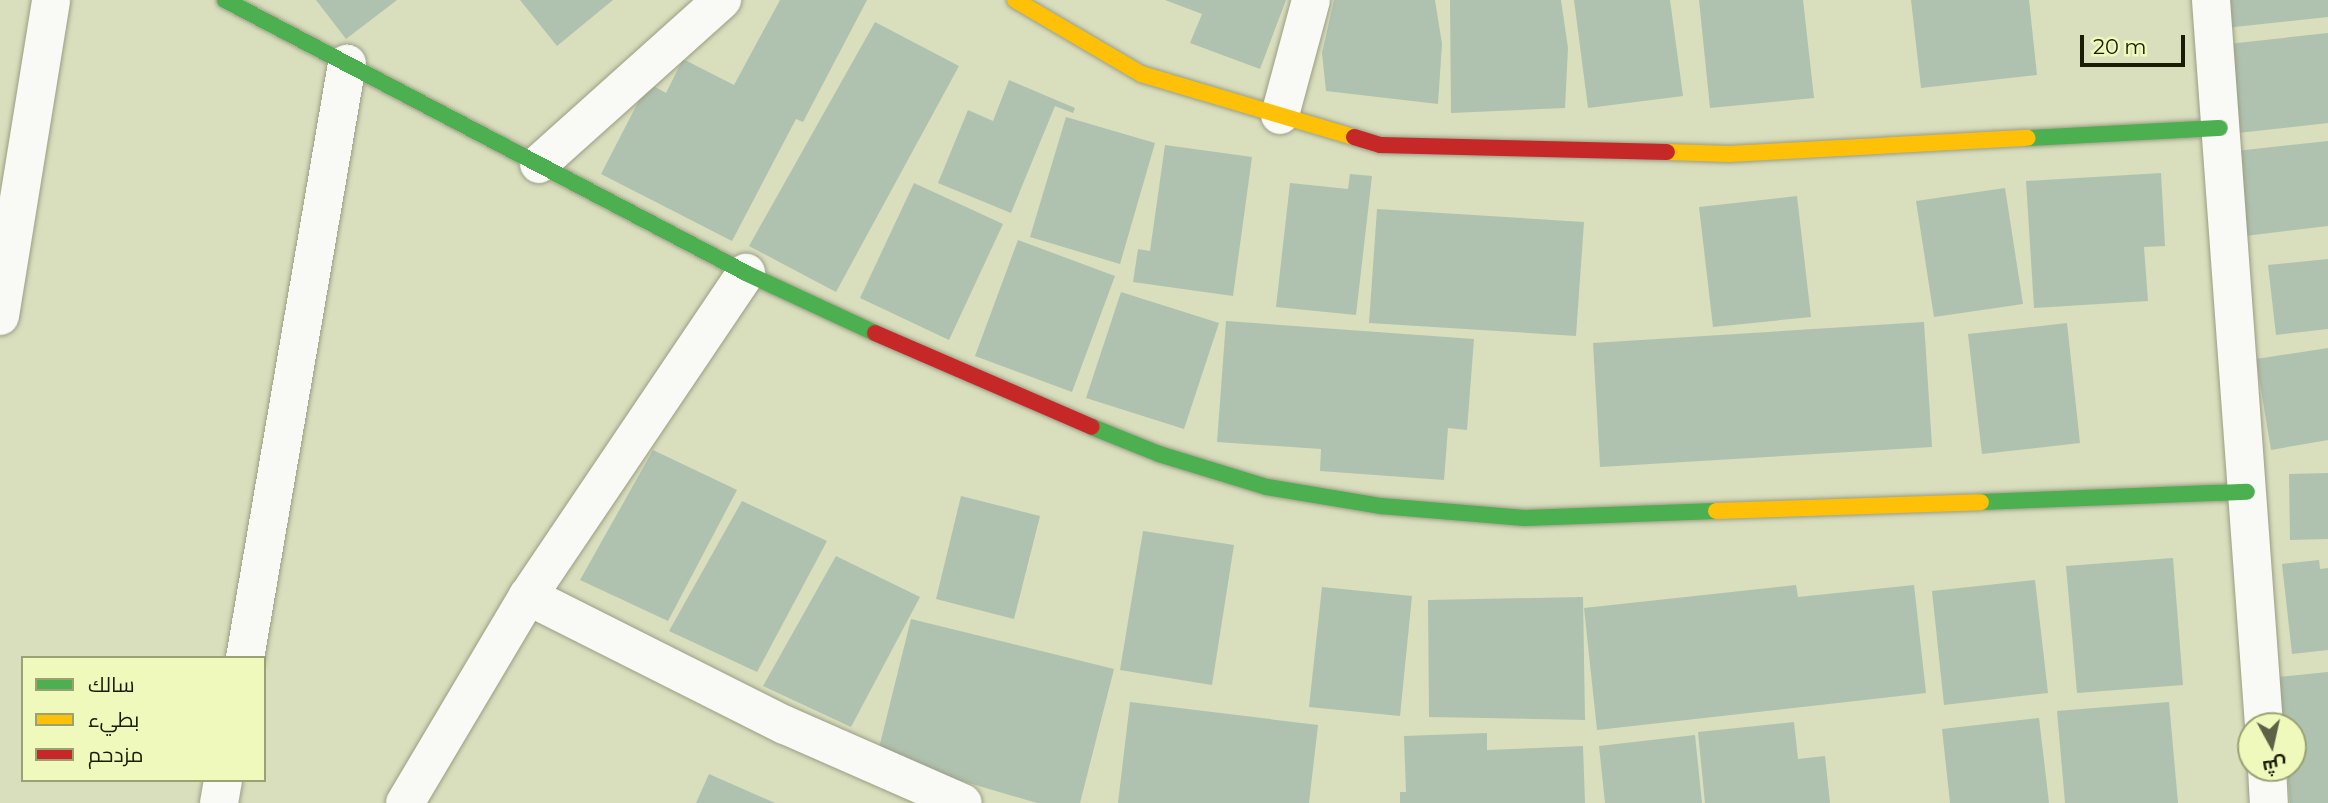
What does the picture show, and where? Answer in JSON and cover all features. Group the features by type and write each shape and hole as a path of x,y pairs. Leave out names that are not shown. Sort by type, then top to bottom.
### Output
{"street":[{"path":"0,316 51,0"},
{"path":"225,0 746,273 964,374 1159,454 1267,487 1381,506 1525,518 2247,492"},
{"path":"539,164 722,0"},
{"path":"1014,0 1141,74 1380,145 1729,154 2220,128"},
{"path":"1280,115 1311,0"},
{"path":"2211,0 2263,712"},
{"path":"245,656 347,64"},
{"path":"405,803 528,596 746,273"},
{"path":"528,596 785,726 963,803"},
{"path":"219,803 223,782"},
{"path":"2268,782 2269,803"}],"building":[{"path":"316,0 397,0 346,39"},
{"path":"520,0 613,0 557,46"},
{"path":"780,0 867,0 803,122 796,119 732,241 601,174 648,83 666,93 683,59 734,85"},
{"path":"1165,0 1286,0 1260,69 1190,43 1202,14"},
{"path":"1334,0 1435,0 1442,44 1438,104 1326,91 1322,53"},
{"path":"1450,0 1561,0 1568,48 1565,108 1451,113"},
{"path":"1574,0 1670,0 1683,96 1588,108"},
{"path":"1699,0 1803,0 1814,98 1710,108"},
{"path":"1911,0 2029,0 2037,75 1921,88"},
{"path":"2222,0 2328,0 2328,17 2225,28"},
{"path":"875,22 959,66 836,292 749,246"},
{"path":"2328,33 2328,123 2238,133 2228,44"},
{"path":"1009,80 1075,108 1073,113 1055,106 1011,213 938,183 968,110 993,121"},
{"path":"1066,117 1155,143 1120,264 1030,237"},
{"path":"2328,141 2328,226 2245,236 2236,151"},
{"path":"1165,145 1252,157 1233,296 1133,282 1138,249 1150,251"},
{"path":"2161,173 2165,246 2144,247 2148,301 2034,308 2026,181"},
{"path":"1350,174 1372,176 1356,315 1276,307 1290,183 1348,189"},
{"path":"914,183 1003,224 949,340 860,298"},
{"path":"2005,188 2023,304 1934,317 1916,201"},
{"path":"1797,196 1811,317 1713,327 1699,207"},
{"path":"1377,209 1584,222 1576,336 1369,323"},
{"path":"1018,240 1115,276 1072,392 975,356"},
{"path":"2328,259 2328,329 2276,335 2268,265"},
{"path":"1121,292 1219,323 1184,429 1086,398"},
{"path":"1226,321 1474,339 1467,430 1448,428 1444,480 1320,471 1321,449 1217,442"},
{"path":"1924,322 1932,447 1600,467 1593,343"},
{"path":"2067,323 2080,443 1982,454 1968,334"},
{"path":"2328,348 2328,440 2271,450 2256,359"},
{"path":"653,450 737,490 668,621 580,580"},
{"path":"2328,473 2328,539 2290,540 2289,474"},
{"path":"961,496 1040,516 1014,619 936,599"},
{"path":"742,501 827,541 757,672 669,631"},
{"path":"1143,531 1234,545 1212,685 1120,670"},
{"path":"836,556 920,597 851,727 763,686"},
{"path":"2173,558 2183,685 2077,693 2066,566"},
{"path":"2319,560 2320,569 2328,568 2328,650 2292,654 2282,564"},
{"path":"2035,580 2048,693 1944,705 1932,591"},
{"path":"1796,585 1798,597 1914,585 1926,693 1597,730 1584,608"},
{"path":"1322,587 1412,596 1400,716 1309,707"},
{"path":"1583,597 1585,720 1429,717 1428,600"},
{"path":"911,619 1114,669 1080,803 1037,803 877,756"},
{"path":"2328,672 2328,803 2290,803 2288,782 2307,782 2307,712 2282,712 2278,677"},
{"path":"1130,702 1318,725 1309,803 1118,803"},
{"path":"2169,702 2178,803 2065,803 2057,711"},
{"path":"2039,718 2049,803 1950,803 1942,729"},
{"path":"1794,722 1798,759 1825,756 1830,803 1705,803 1698,732"},
{"path":"1487,733 1487,750 1583,746 1585,803 1400,803 1400,792 1406,792 1404,736"},
{"path":"1695,735 1702,803 1605,803 1599,746"},
{"path":"709,774 775,803 696,803"}],"traffic: fast":[{"path":"225,0 746,273 875,333"},
{"path":"2028,138 2220,128"},
{"path":"1092,427 1159,454 1267,487 1381,506 1525,518 1716,511"},
{"path":"1981,502 2247,492"}],"traffic: slow":[{"path":"1015,0 1141,74 1354,137"},
{"path":"1667,152 1729,154 2028,138"},
{"path":"1716,511 1981,502"}],"traffic: jam":[{"path":"1354,137 1380,145 1667,152"},
{"path":"875,333 1092,427"}]}
